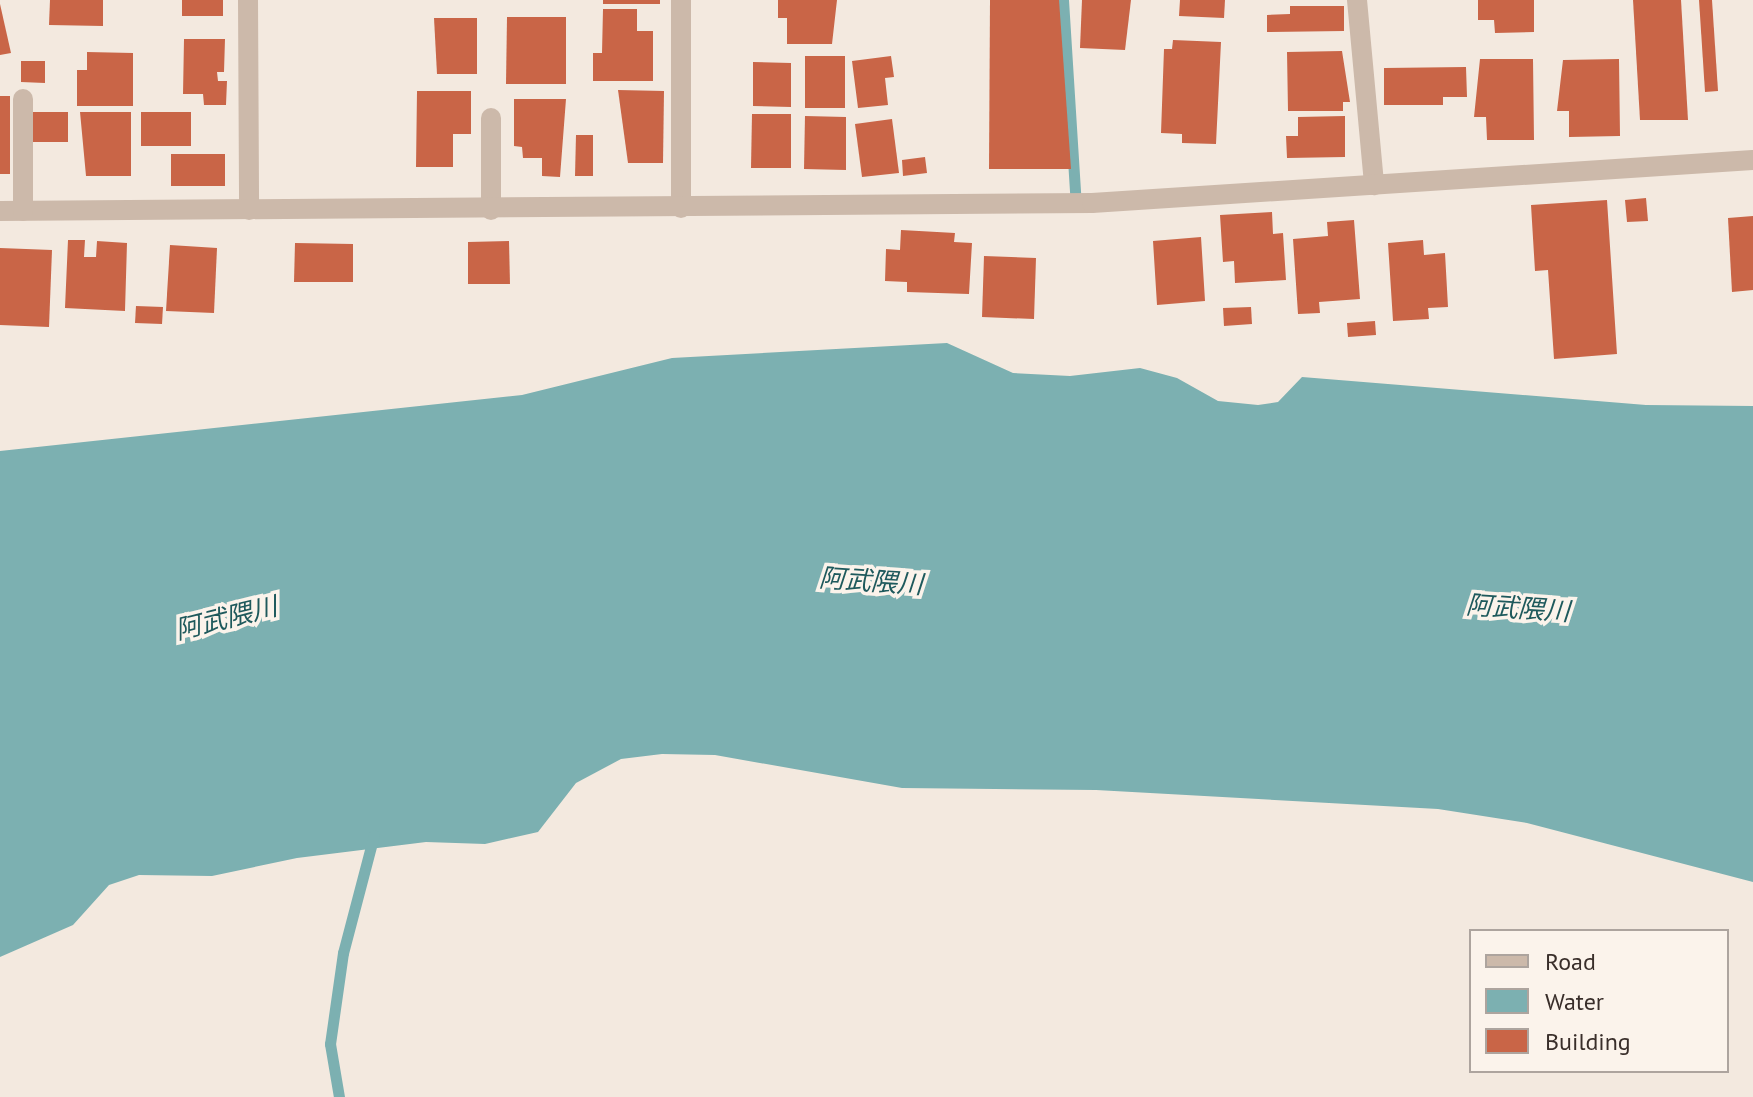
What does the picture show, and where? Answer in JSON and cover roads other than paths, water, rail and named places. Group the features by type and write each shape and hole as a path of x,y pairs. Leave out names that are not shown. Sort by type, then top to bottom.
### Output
{"street":[{"path":"248,0 249,210"},
{"path":"681,0 681,208"},
{"path":"1357,0 1374,185"},
{"path":"23,99 23,211"},
{"path":"491,118 491,210"},
{"path":"0,211 491,210 1092,203 1753,160"}],"water":[{"name":"阿武隈川","path":"947,343 1013,373 1070,376 1140,368 1177,378 1218,401 1258,405 1278,402 1302,377 1646,405 1753,406 1753,882 1527,823 1438,809 1096,790 902,788 715,755 662,754 621,759 576,783 538,832 485,844 426,842 297,858 212,876 139,875 109,885 73,925 0,957 0,451 522,395 672,358"}],"waterway":[{"path":"1063,0 1075,193"},
{"path":"339,1097 330,1044 343,953 374,835"}]}
